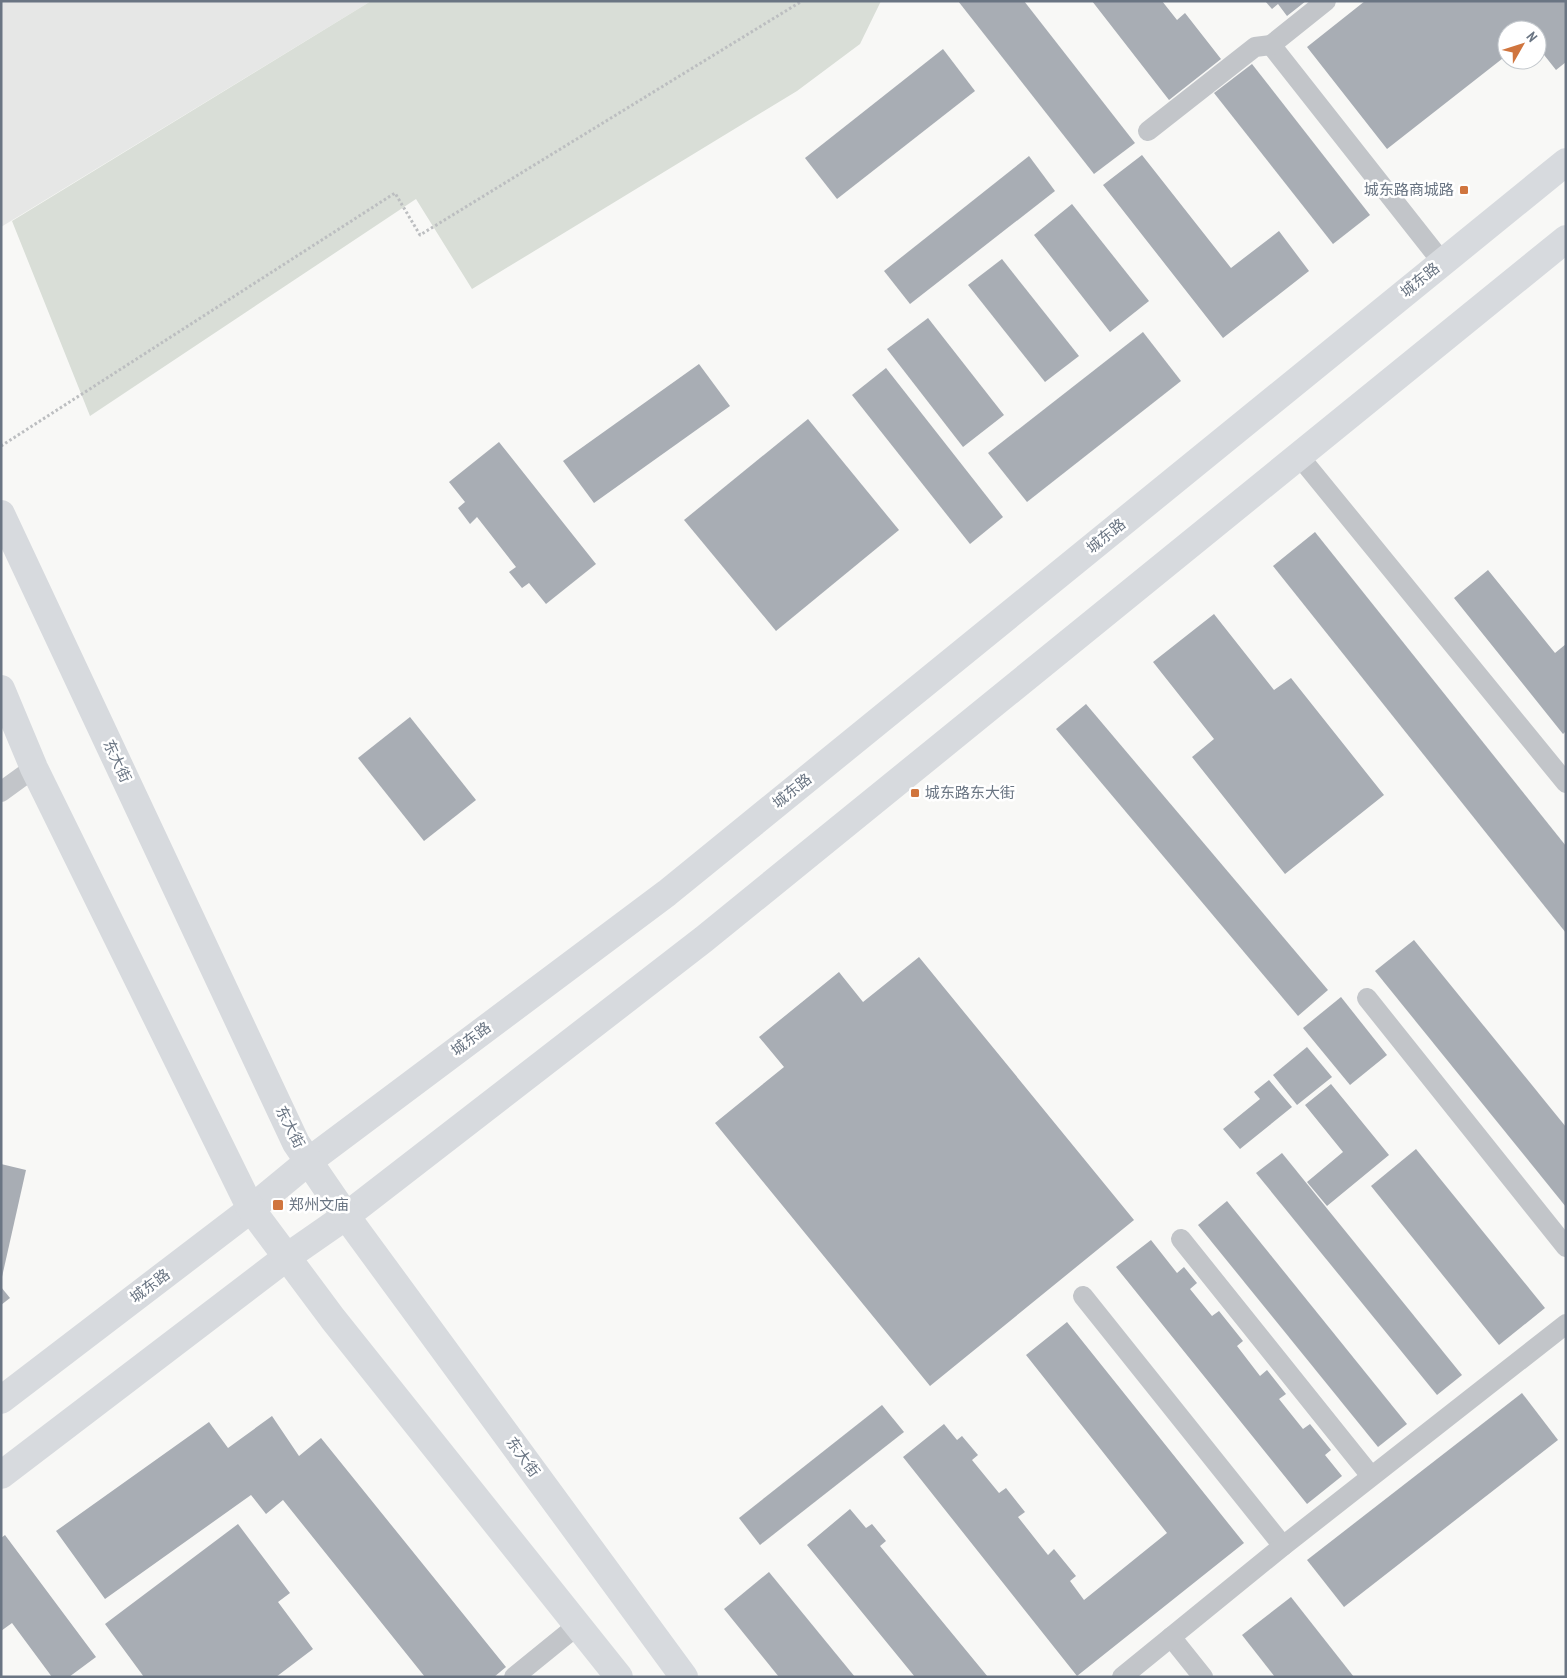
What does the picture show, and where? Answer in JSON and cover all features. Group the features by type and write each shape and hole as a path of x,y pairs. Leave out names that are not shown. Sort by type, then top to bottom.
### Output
{"main road":[{"name":"城东路","path":"1,1400 251,1209 309,1161 667,893 1566,162"},
{"path":"1,1475 287,1257 346,1216 704,940 1566,239"},
{"name":"东大街","path":"1,514 292,1134 346,1216 684,1677"},
{"path":"1,689 34,768 251,1209 333,1319 619,1677"}],"lane":[{"path":"1148,131 1255,47 1271,45 1326,1"},
{"path":"1271,45 1442,262"},
{"path":"1299,456 1566,783"},
{"path":"1,792 34,768"},
{"path":"1367,998 1566,1247"},
{"path":"1181,1239 1371,1476"},
{"path":"1083,1296 1283,1546"},
{"path":"1122,1677 1371,1476 1566,1324"},
{"path":"514,1677 578,1625"},
{"path":"1171,1637 1203,1677"}],"path":[{"path":"1,446 395,193 420,235 802,1"}],"shaded area":[{"path":"1,1 371,1 1,227"},
{"path":"371,1 881,1 860,44 797,91 472,289 416,199 90,416 12,221"}],"building":[{"path":"958,1 1024,1 1135,143 1094,174"},
{"path":"1092,1 1162,1 1177,20 1185,13 1221,59 1169,100"},
{"path":"1265,1 1306,1 1287,16 1278,4 1272,9"},
{"path":"1365,1 1566,1 1566,62 1556,70 1547,59 1547,20 1497,20 1497,63 1387,149 1307,47"},
{"path":"943,49 975,91 837,199 805,158"},
{"path":"1252,64 1370,215 1333,244 1214,93"},
{"path":"1142,155 1231,268 1279,231 1309,271 1223,338 1103,185"},
{"path":"1029,156 1055,191 910,304 884,271"},
{"path":"1072,204 1149,301 1110,332 1034,235"},
{"path":"1002,259 1079,356 1045,382 968,285"},
{"path":"928,318 1004,415 963,447 887,349"},
{"path":"1143,332 1181,381 1027,502 988,453"},
{"path":"699,364 730,406 594,503 563,461"},
{"path":"886,368 1003,517 970,544 852,395"},
{"path":"808,419 899,530 776,631 684,520"},
{"path":"499,442 596,564 546,604 529,583 522,588 509,572 516,567 477,517 470,524 458,508 465,502 449,482"},
{"path":"1315,532 1566,846 1566,933 1273,566"},
{"path":"1488,570 1555,653 1566,644 1566,731 1563,734 1454,598"},
{"path":"1214,614 1274,690 1291,678 1384,795 1285,874 1192,757 1214,739 1153,662"},
{"path":"1086,704 1328,990 1298,1016 1056,729"},
{"path":"410,717 476,800 424,841 358,758"},
{"path":"1414,940 1566,1127 1566,1207 1375,971"},
{"path":"919,957 1134,1220 930,1386 715,1123 784,1067 759,1037 839,972 863,1002"},
{"path":"1341,997 1387,1055 1350,1085 1303,1028"},
{"path":"1307,1047 1332,1077 1297,1105 1273,1075"},
{"path":"1269,1080 1292,1107 1240,1149 1223,1129 1260,1099 1254,1092"},
{"path":"1331,1084 1389,1155 1327,1206 1307,1182 1343,1152 1305,1105"},
{"path":"1416,1149 1545,1308 1499,1345 1371,1186"},
{"path":"1282,1153 1462,1375 1437,1395 1256,1173"},
{"path":"1,1164 26,1170 2,1277 1,1277"},
{"path":"1227,1201 1407,1424 1378,1447 1198,1225"},
{"path":"1151,1240 1177,1273 1184,1267 1197,1283 1190,1289 1212,1316 1219,1311 1243,1341 1237,1346 1260,1376 1267,1370 1286,1394 1279,1399 1303,1429 1310,1424 1331,1450 1325,1455 1342,1476 1307,1504 1116,1267"},
{"path":"1,1287 10,1298 1,1305"},
{"path":"1067,1322 1244,1543 1077,1676 903,1457 944,1424 957,1440 962,1436 978,1455 972,1460 999,1493 1006,1488 1025,1512 1018,1517 1048,1555 1054,1549 1076,1576 1070,1581 1084,1600 1167,1533 1026,1355"},
{"path":"1522,1393 1558,1440 1344,1607 1307,1560"},
{"path":"882,1405 904,1432 760,1545 739,1518"},
{"path":"272,1416 299,1456 321,1438 506,1667 494,1677 425,1677 283,1500 266,1514 251,1495 105,1599 56,1531 209,1422 228,1448"},
{"path":"850,1509 866,1528 872,1524 886,1541 880,1546 988,1677 915,1677 807,1545"},
{"path":"238,1524 290,1593 278,1602 313,1649 276,1677 144,1677 105,1624"},
{"path":"5,1535 96,1657 69,1677 52,1677 12,1623 1,1631 1,1538"},
{"path":"769,1572 855,1677 779,1677 724,1609"},
{"path":"1291,1597 1354,1677 1275,1677 1242,1635"}],"place":[{"name":"城东路商城路","path":"1464,190"},
{"name":"城东路东大街","path":"915,793"},
{"name":"郑州文庙","path":"278,1205"}]}
